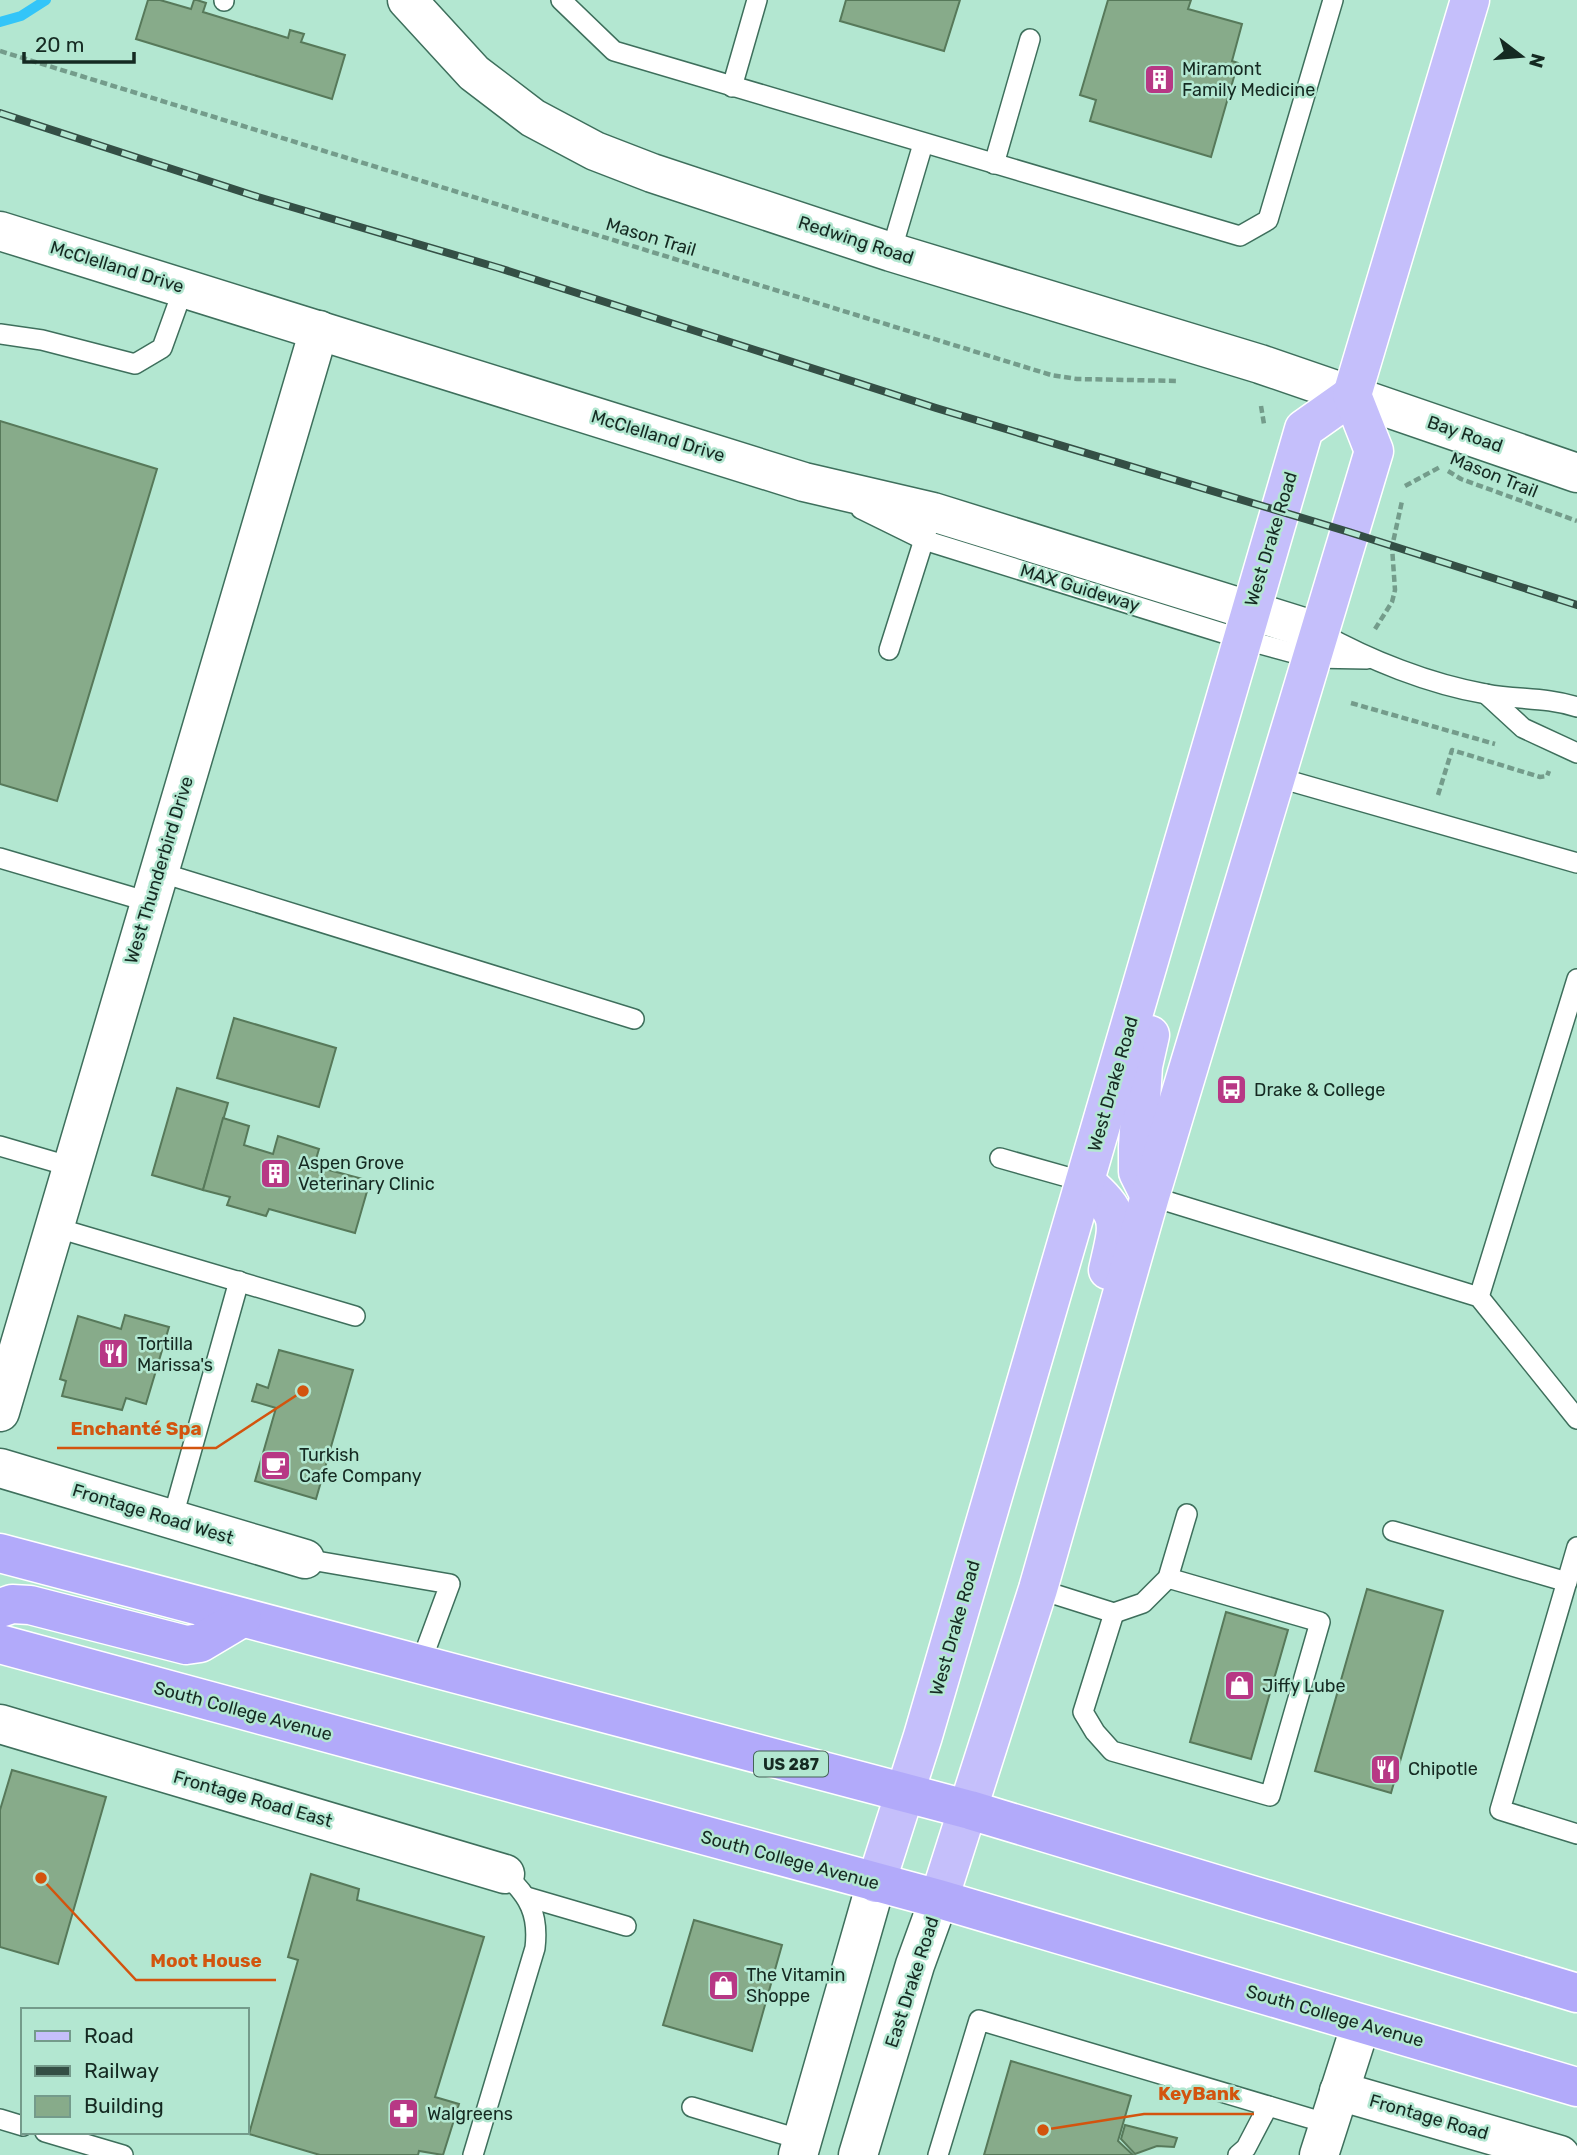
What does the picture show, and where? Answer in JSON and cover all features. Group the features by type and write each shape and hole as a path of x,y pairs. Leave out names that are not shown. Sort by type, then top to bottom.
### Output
{"highway":[{"name":"US 287","path":"0,1553 970,1810 1577,1993"},
{"path":"0,1608 12,1604 30,1605 186,1645 200,1643 242,1618"},
{"name":"South College Avenue","path":"0,1644 939,1899 1577,2087"}],"main road":[{"path":"970,1810 1038,1589 1150,1196 1374,451 1352,395 1470,0"},
{"name":"West Drake Road","path":"906,1795 1304,429 1352,395"},
{"path":"1150,1196 1138,1172 1139,1110 1160,966 1161,918"},
{"path":"1085,1182 1110,1204 1118,1229 1100,1314 1096,1387"},
{"path":"876,1883 906,1795"},
{"name":"East Drake Road","path":"939,1899 970,1810"}],"street":[{"name":"Redwing Road","path":"407,0 474,73 533,118 595,151 652,173 891,251 1260,364 1352,395"},
{"name":"McClelland Drive","path":"0,232 184,287 804,482 928,526 1315,645"},
{"name":"West Thunderbird Drive","path":"0,1412 319,330"},
{"name":"Bay Road","path":"1352,395 1577,473"},
{"name":"Frontage Road West","path":"0,1468 305,1559"},
{"name":"Frontage Road East","path":"0,1724 516,1885"},
{"path":"800,2147 876,1883"},
{"name":"East Drake Road","path":"858,2155 915,1965 939,1899"},
{"path":"1329,2123 1361,2024"},
{"name":"Frontage Road","path":"1329,2123 1560,2155"}],"lane":[{"path":"561,0 614,51 1240,236 1268,220 1333,0"},
{"path":"732,87 757,0"},
{"path":"994,164 1030,39"},
{"path":"891,251 923,144"},
{"path":"0,334 42,340 135,364 162,348 184,287"},
{"path":"889,650 928,526"},
{"path":"1315,645 1486,694 1550,698 1577,707"},
{"path":"1486,694 1523,728 1577,753"},
{"path":"1276,777 1431,819 1577,863"},
{"path":"0,858 154,887 634,1019"},
{"path":"1479,1297 1577,979"},
{"path":"0,1146 72,1167"},
{"path":"1000,1158 1085,1182"},
{"path":"1150,1196 1479,1297 1577,1419"},
{"path":"54,1227 355,1315"},
{"path":"172,1520 239,1281"},
{"path":"1038,1589 1114,1613 1143,1603 1168,1578 1187,1514"},
{"path":"1392,1531 1567,1582"},
{"path":"1577,1546 1500,1810 1577,1834"},
{"path":"305,1559 450,1584 420,1665"},
{"path":"1114,1613 1083,1712 1095,1732 1112,1751 1270,1796 1320,1622 1168,1578"},
{"path":"516,1885 626,1926"},
{"path":"472,2155 535,1948 538,1927 534,1909 516,1885"},
{"path":"938,2155 979,2020 1329,2123"},
{"path":"1238,2155 1246,2148 1268,2106"},
{"path":"692,2108 800,2147"},
{"path":"0,2119 21,2125"},
{"path":"51,2134 122,2155"}],"path":[{"name":"Mason Trail","path":"0,51 1051,375 1077,379 1178,381 1190,385"},
{"path":"1251,403 1263,407 1265,432"},
{"name":"Mason Trail","path":"1375,629 1392,602 1395,590 1392,547 1404,486 1441,466 1461,480 1577,521"},
{"path":"1351,703 1499,745"},
{"path":"1431,819 1452,750 1540,777 1547,776 1553,760"}],"building":[{"path":"148,0 160,0 191,9 194,0 197,0 206,3 203,12 288,38 290,30 304,34 301,42 345,55 332,99 136,39"},
{"path":"846,0 960,0 944,51 840,21"},
{"name":"Miramont Family Medicine","path":"1108,0 1191,0 1188,9 1242,24 1232,61 1238,63 1211,157 1090,121 1096,100 1080,95"},
{"path":"0,421 157,469 57,801 0,784"},
{"path":"234,1018 336,1048 319,1107 217,1078"},
{"path":"177,1088 228,1103 203,1190 152,1175"},
{"name":"Aspen Grove Veterinary Clinic","path":"223,1118 249,1126 244,1145 273,1154 278,1136 319,1149 314,1166 370,1181 355,1233 269,1209 266,1216 227,1205 230,1197 203,1190"},
{"name":"Tortilla Marissa's","path":"125,1315 169,1327 146,1404 126,1398 122,1410 62,1396 66,1381 60,1379 78,1316 121,1329"},
{"path":"279,1350 353,1370 316,1499 255,1481 276,1408 252,1401 257,1384 268,1388"},
{"path":"1367,1589 1443,1611 1391,1793 1315,1771"},
{"name":"Jiffy Lube","path":"1226,1612 1288,1630 1251,1759 1190,1742"},
{"path":"12,1770 106,1797 58,1964 0,1947 0,1810"},
{"name":"Walgreens","path":"311,1874 359,1889 357,1900 484,1937 435,2097 459,2104 443,2155 419,2151 418,2155 320,2155 249,2134 298,1960 288,1957"},
{"name":"The Vitamin Shoppe","path":"694,1920 782,1945 752,2051 663,2025"},
{"path":"1011,2061 1131,2096 1118,2141 1133,2155 984,2155"},
{"path":"1125,2125 1177,2138 1174,2147 1157,2146 1135,2154 1121,2139"}],"waterway":[{"path":"0,22 21,16 46,0"}],"railway":[{"path":"0,113 258,197 499,268 936,408 1349,532 1577,605"}],"place":[{"name":"Miramont Family Medicine","path":"1159,79"},
{"name":"Drake & College","path":"1231,1090"},
{"name":"Aspen Grove Veterinary Clinic","path":"275,1173"},
{"name":"Tortilla Marissa's","path":"114,1354"},
{"name":"Enchanté Spa","path":"303,1391"},
{"name":"Turkish Cafe Company","path":"276,1465"},
{"name":"Jiffy Lube","path":"1239,1686"},
{"name":"Chipotle","path":"1385,1769"},
{"name":"Moot House","path":"41,1878"},
{"name":"The Vitamin Shoppe","path":"723,1985"},
{"name":"Walgreens","path":"404,2114"},
{"name":"KeyBank","path":"1043,2130"}]}
